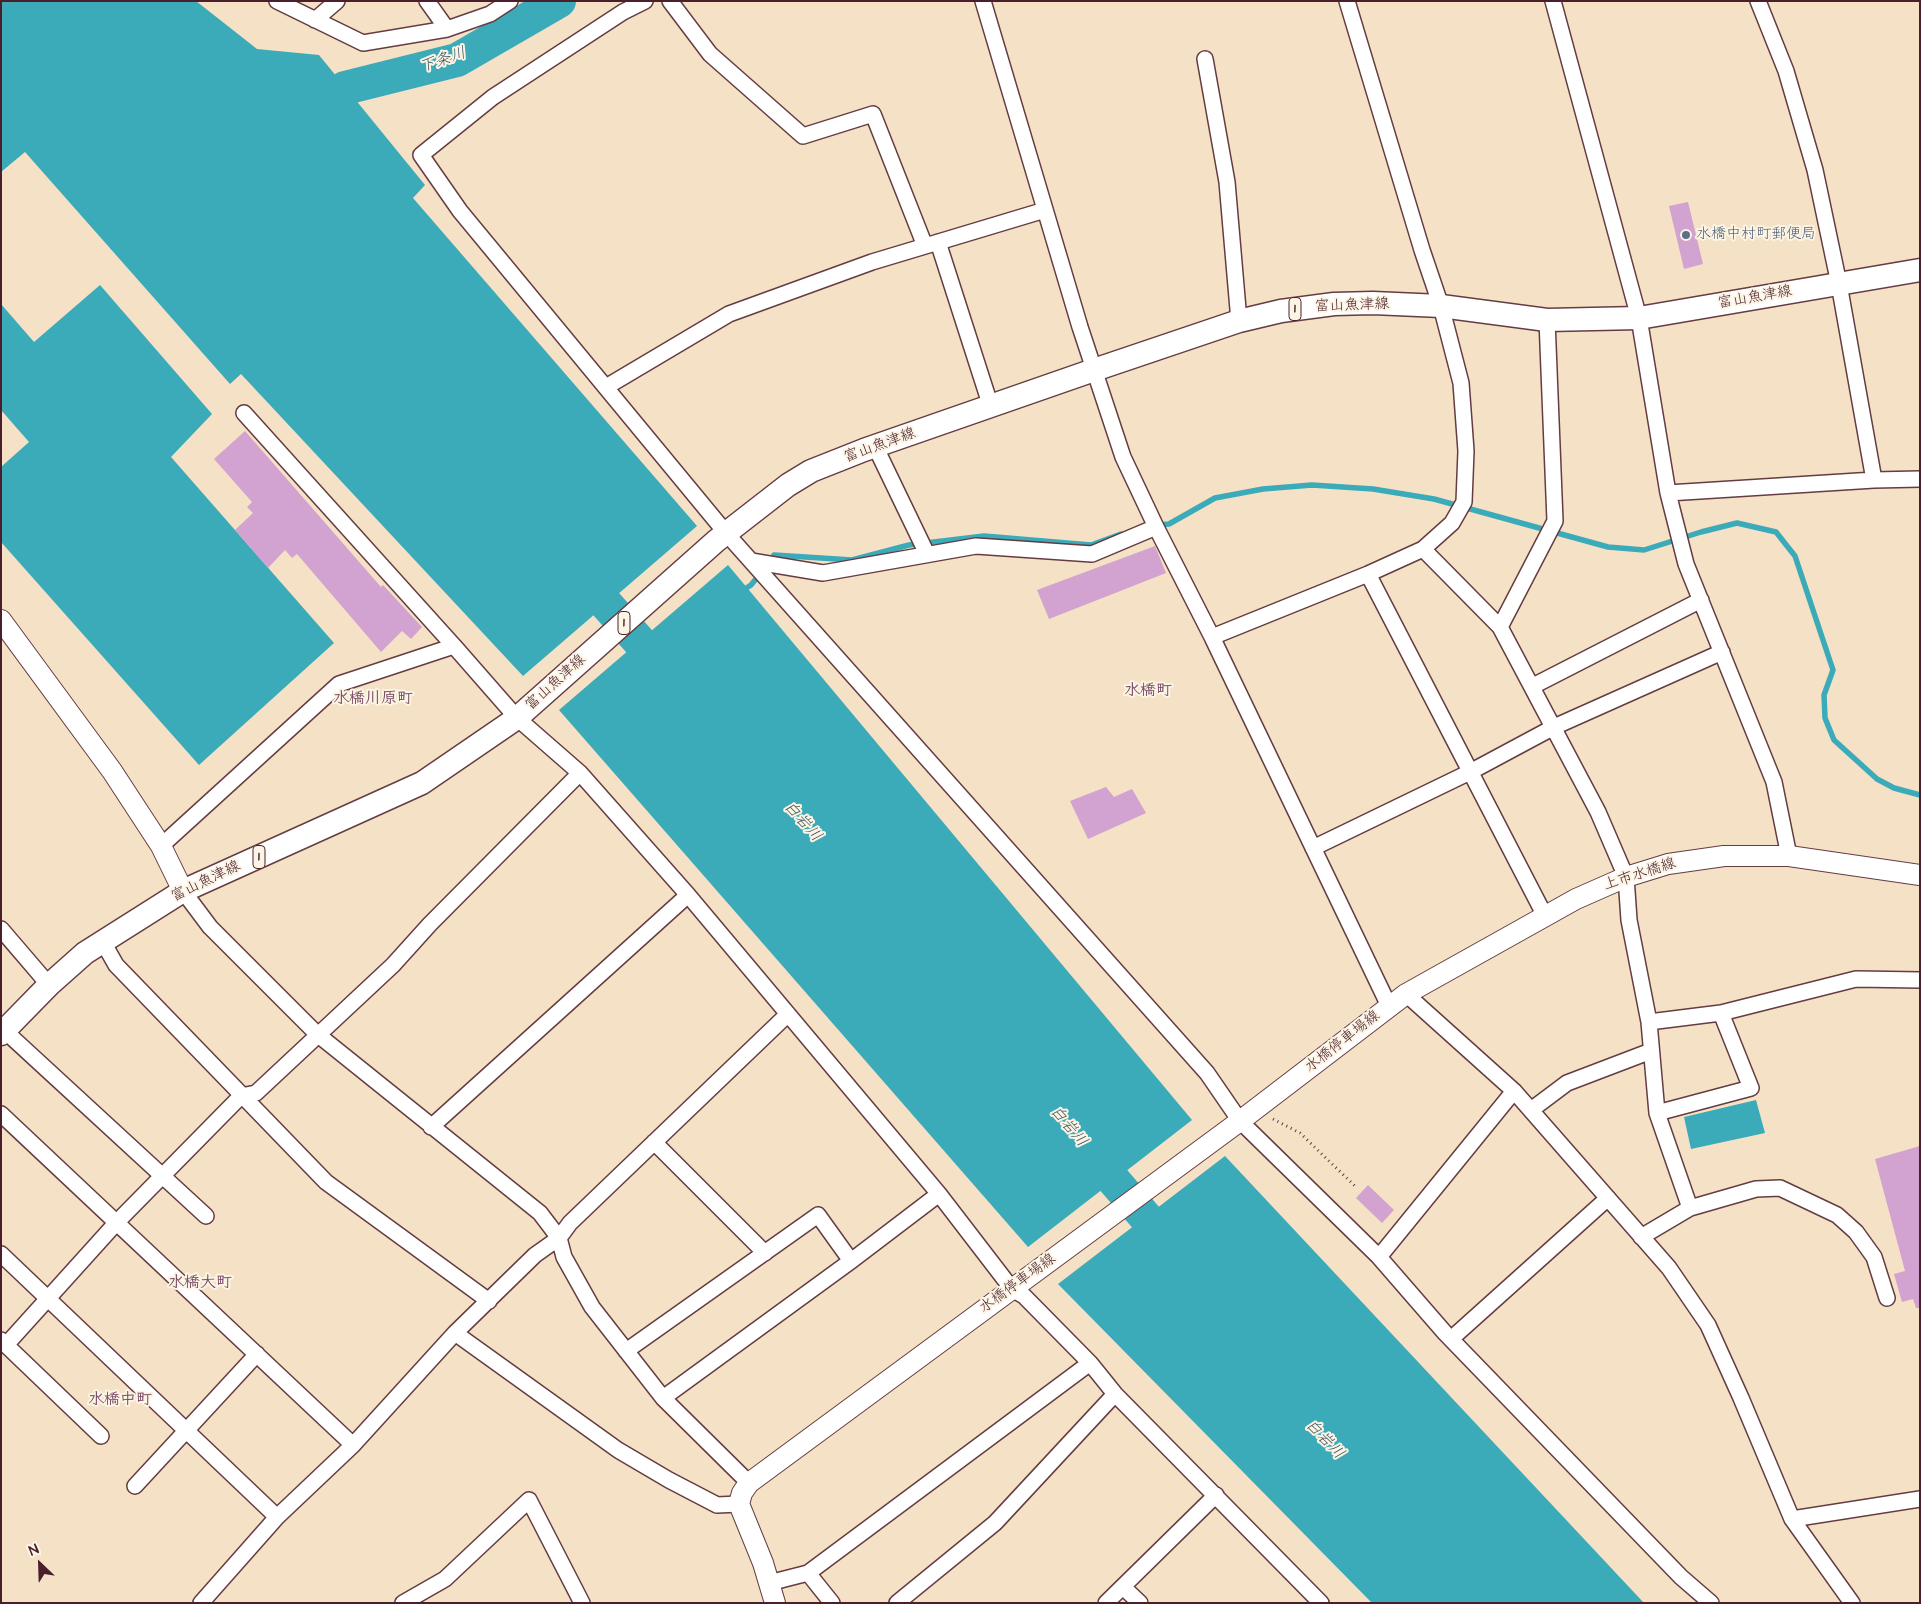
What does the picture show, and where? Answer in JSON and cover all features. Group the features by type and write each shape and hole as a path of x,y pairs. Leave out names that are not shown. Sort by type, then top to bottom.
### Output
{"main road":[{"name":"富山魚津線","path":"3,1032 49,985 85,953 182,891 422,783 525,711 721,537 788,485 811,471 875,446 1094,370 1240,321 1281,311 1334,304 1373,303 1441,306 1547,320 1639,318 1920,270"},
{"path":"1,620 112,771 162,846 182,891"},
{"name":"上市水橋線","path":"1389,1006 1406,994 1576,898 1626,877 1668,864 1724,856 1789,856 1920,875"},
{"name":"水橋停車場線","path":"739,1504 742,1493 749,1483 1241,1121 1389,1006"},
{"path":"739,1504 775,1603"}],"street":[{"path":"278,1 363,43 448,29 490,14 510,1"},
{"path":"315,20 337,1"},
{"path":"426,1 448,29"},
{"path":"645,1 623,12 493,97 421,155 460,211 606,387 721,537 751,561 1207,1073 1241,1121 1379,1257 1451,1339 1681,1577 1711,1603"},
{"path":"670,1 710,54 803,136 873,114 931,244 991,407"},
{"path":"983,1 1094,370 1123,457 1212,637 1389,1006"},
{"path":"1212,637 1368,574 1423,549 1452,523 1464,502 1466,451 1461,383 1441,306 1422,250 1347,1"},
{"path":"1553,1 1639,318 1668,493 1686,564 1774,782 1789,856"},
{"path":"1758,1 1786,71 1815,170 1839,284 1874,480"},
{"path":"1206,59 1227,182 1240,321"},
{"path":"606,387 729,314 872,262 1045,210"},
{"path":"1500,628 1556,521 1547,320"},
{"path":"244,413 454,646 525,711 688,895 939,1194 1012,1289 1024,1296 1090,1364 1116,1394 1321,1603"},
{"path":"875,446 928,554"},
{"path":"1668,493 1874,480 1920,479"},
{"path":"751,561 823,573 976,546 1092,554 1156,527"},
{"path":"1423,549 1500,628 1533,686 1598,812 1626,877 1629,920 1649,1022 1657,1113 1690,1208"},
{"path":"1368,574 1545,916"},
{"path":"1533,686 1701,600"},
{"path":"162,846 339,684 454,646"},
{"path":"1313,848 1470,772 1554,727 1722,652"},
{"path":"101,1436 4,1342 48,1298 117,1222 241,1096 256,1093 393,965 437,916 580,773"},
{"path":"182,891 210,927 317,1034 431,1127 540,1212 559,1238 564,1257 592,1307 664,1398 749,1483"},
{"path":"431,1127 688,895"},
{"path":"1,929 49,985"},
{"path":"103,942 116,965 326,1182 489,1301"},
{"path":"1649,1022 1721,1013 1856,979 1920,980"},
{"path":"1406,994 1514,1091 1669,1268 1708,1326 1741,1398 1792,1519 1852,1603"},
{"path":"1657,1113 1751,1088 1721,1013"},
{"path":"201,1603 277,1517 353,1445 455,1333 536,1255 559,1238 570,1223 788,1014"},
{"path":"3,1032 206,1216"},
{"path":"1531,1110 1567,1082 1652,1051"},
{"path":"1379,1257 1514,1091"},
{"path":"1,1114 353,1445"},
{"path":"654,1142 765,1253"},
{"path":"1641,1237 1690,1208 1756,1189 1780,1188 1837,1215 1856,1232 1874,1257 1886,1298"},
{"path":"664,1398 939,1194"},
{"path":"1451,1339 1608,1198"},
{"path":"626,1351 818,1215 851,1261"},
{"path":"1,1254 277,1517"},
{"path":"455,1333 618,1450 717,1505 739,1504"},
{"path":"135,1486 257,1354"},
{"path":"769,1583 808,1573 1090,1364"},
{"path":"897,1603 995,1523 1116,1394"},
{"path":"1106,1603 1216,1495"},
{"path":"1792,1519 1920,1499"},
{"path":"403,1603 445,1579 529,1500 582,1603"},
{"path":"808,1573 832,1603"},
{"path":"1123,1587 1140,1603"}],"path":[{"path":"1241,1121 1300,1133 1357,1188"}],"water":[{"path":"1,1 196,1 257,49 319,55 425,185 413,198 697,526 523,676 241,374 230,384 25,152 1,172"},
{"path":"100,285 212,414 171,457 334,643 199,765 1,542 1,467 29,442 1,410 1,304 34,342"},
{"path":"728,565 1192,1120 1028,1247 559,710"},
{"path":"1756,1100 1765,1133 1691,1149 1684,1117"},
{"path":"1225,1156 1644,1603 1372,1603 1058,1284"}],"building":[{"path":"1688,202 1703,264 1684,269 1669,206"},
{"path":"245,431 381,587 383,585 422,627 411,639 402,631 381,652 297,554 292,558 285,550 268,568 235,530 253,513 247,507 252,502 214,459"},
{"path":"1155,546 1166,573 1049,619 1037,590"},
{"path":"1106,787 1114,797 1132,789 1146,813 1088,839 1070,801"},
{"path":"1920,1146 1920,1308 1916,1308 1913,1299 1902,1302 1894,1274 1905,1271 1875,1159"},
{"path":"1368,1185 1394,1210 1382,1223 1356,1198"}],"waterway":[{"name":"下条川","path":"345,88 457,60 559,1"},
{"path":"1156,525 1169,524 1215,498 1263,489 1312,485 1373,489 1434,499 1608,547 1644,550 1737,523 1776,532 1795,556 1833,670 1824,695 1825,718 1834,740 1877,779 1894,788 1920,795"},
{"path":"769,563 774,555 852,560 909,545 984,536 1091,545 1121,534"},
{"path":"576,570 669,675"},
{"path":"742,591 751,585 760,574"},
{"name":"白岩川","path":"1084,1146 1161,1235 1173,1253"}],"place":[{"name":"水橋中村町郵便局","path":"1686,235"}],"district":[{"name":"水橋町","path":"1148,692"},
{"name":"水橋川原町","path":"373,700"},
{"name":"水橋大町","path":"200,1284"},
{"name":"水橋中町","path":"120,1401"}]}
